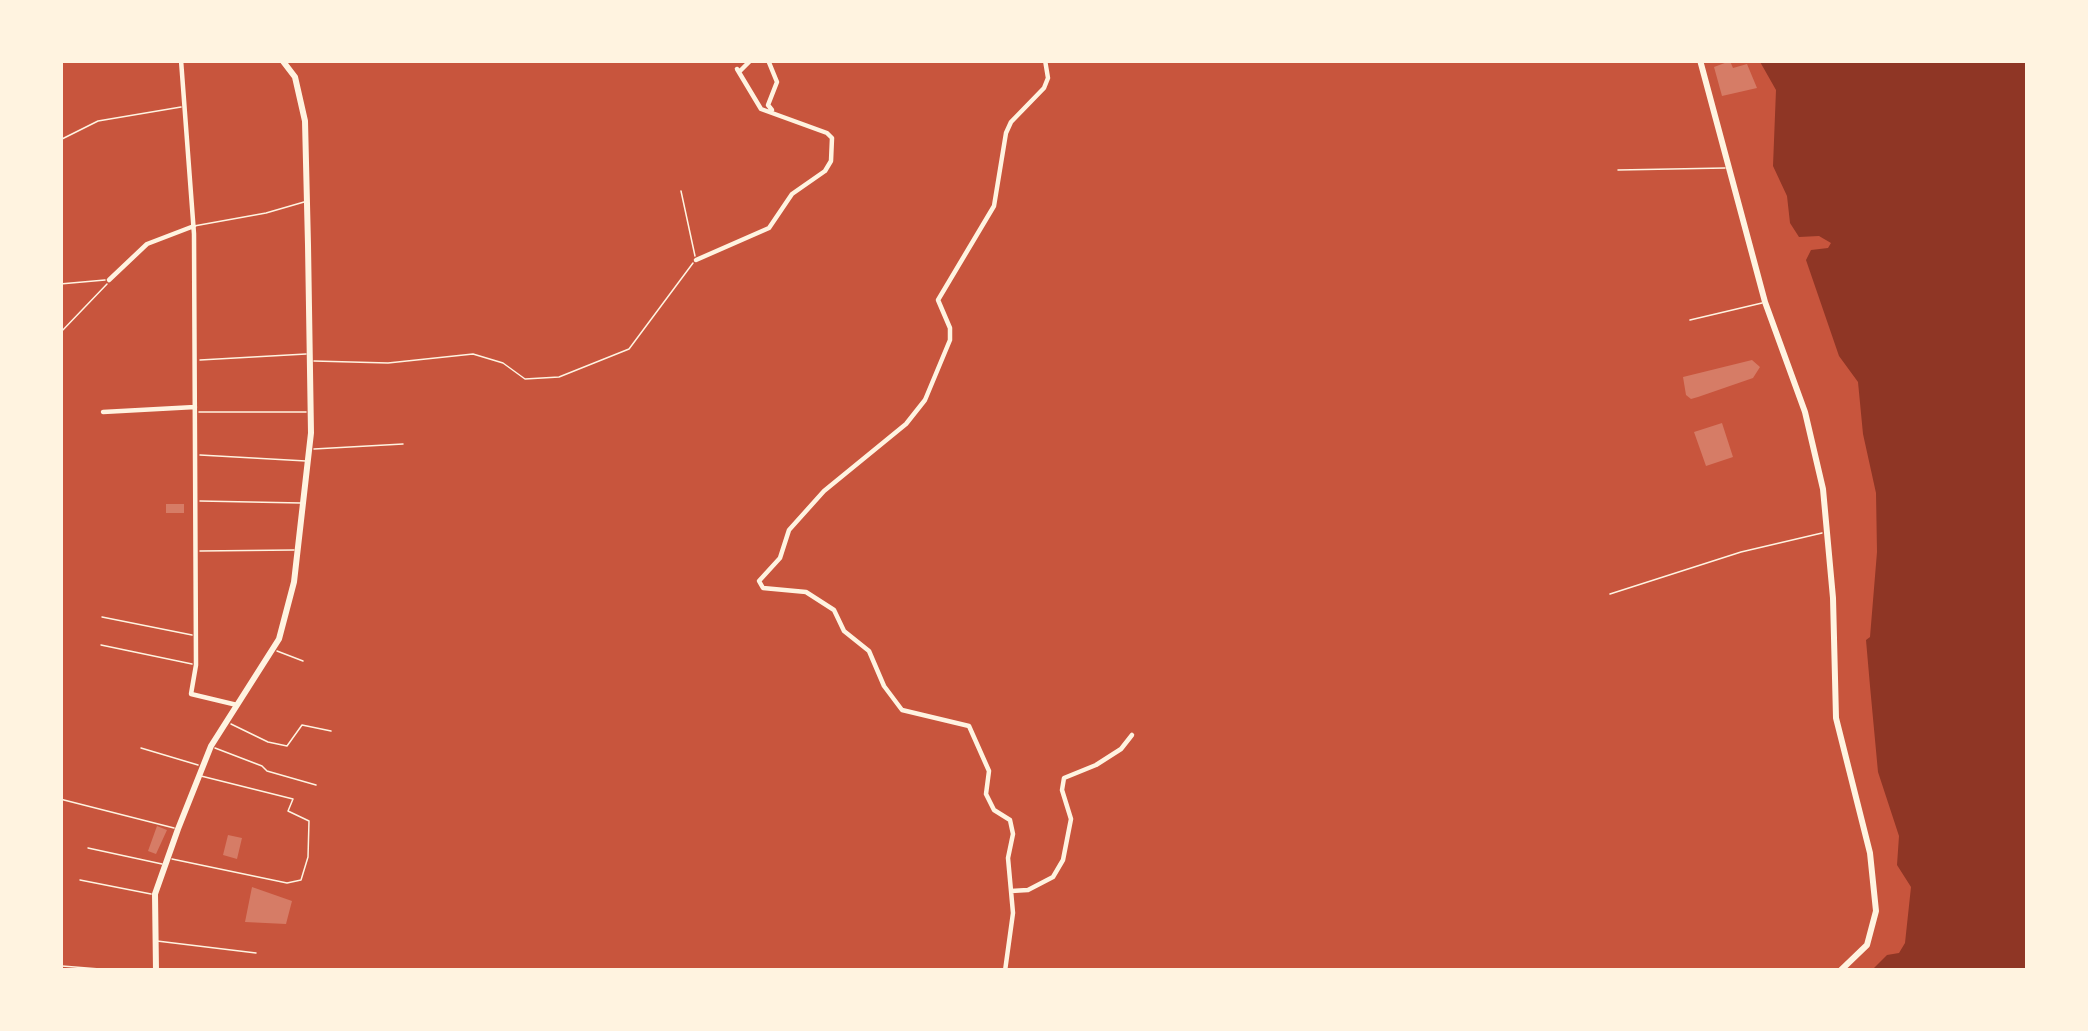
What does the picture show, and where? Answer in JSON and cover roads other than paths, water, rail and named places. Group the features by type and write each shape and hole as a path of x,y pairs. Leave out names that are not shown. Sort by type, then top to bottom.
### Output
{"main road":[{"path":"156,971 155,894 211,746 273,650 289,613 298,550 310,449 305,121 295,77 282,60"},
{"path":"1700,60 1766,302 1805,412 1822,489 1833,598 1836,718 1867,840 1876,910 1867,945 1840,971"}],"street":[{"path":"181,60 194,226 196,665 190,694 237,705"},
{"path":"696,260 769,227 792,194 831,161 832,138 827,133 756,104 738,70 751,60"},
{"path":"768,60 777,82 768,105 776,115"},
{"path":"1005,971 1013,913 1010,820 994,810 986,794 989,771 970,726 902,710 884,686 869,651 844,631 834,610 806,592 763,588 759,581 780,558 789,530 824,491 906,424 925,400 950,340 938,300 994,206 1006,133 1044,88 1048,78 1045,60"},
{"path":"109,280 147,244 194,226"},
{"path":"103,412 196,410"},
{"path":"1011,891 1028,890 1053,877 1063,860 1071,818 1062,790 1064,778 1096,765 1132,735"}],"lane":[{"path":"60,140 98,122 185,107"},
{"path":"1618,170 1729,168"},
{"path":"195,360 310,357 388,362 473,354 497,360 525,379 559,377 629,349 696,260 681,191"},
{"path":"194,226 307,200"},
{"path":"60,284 109,280"},
{"path":"60,333 109,280"},
{"path":"1690,320 1766,302"},
{"path":"196,410 310,412"},
{"path":"310,449 403,444"},
{"path":"196,455 309,462"},
{"path":"196,501 304,503"},
{"path":"1610,594 1826,532"},
{"path":"196,551 298,550"},
{"path":"102,617 196,635"},
{"path":"100,645 196,665"},
{"path":"273,650 303,662"},
{"path":"227,723 287,746 302,725 331,731"},
{"path":"211,746 267,771 316,785"},
{"path":"88,848 286,883 301,880 308,857 309,821 288,811 293,799 142,748"},
{"path":"60,799 178,829"},
{"path":"80,880 155,894"},
{"path":"154,940 256,953"},
{"path":"62,965 125,971"}]}
